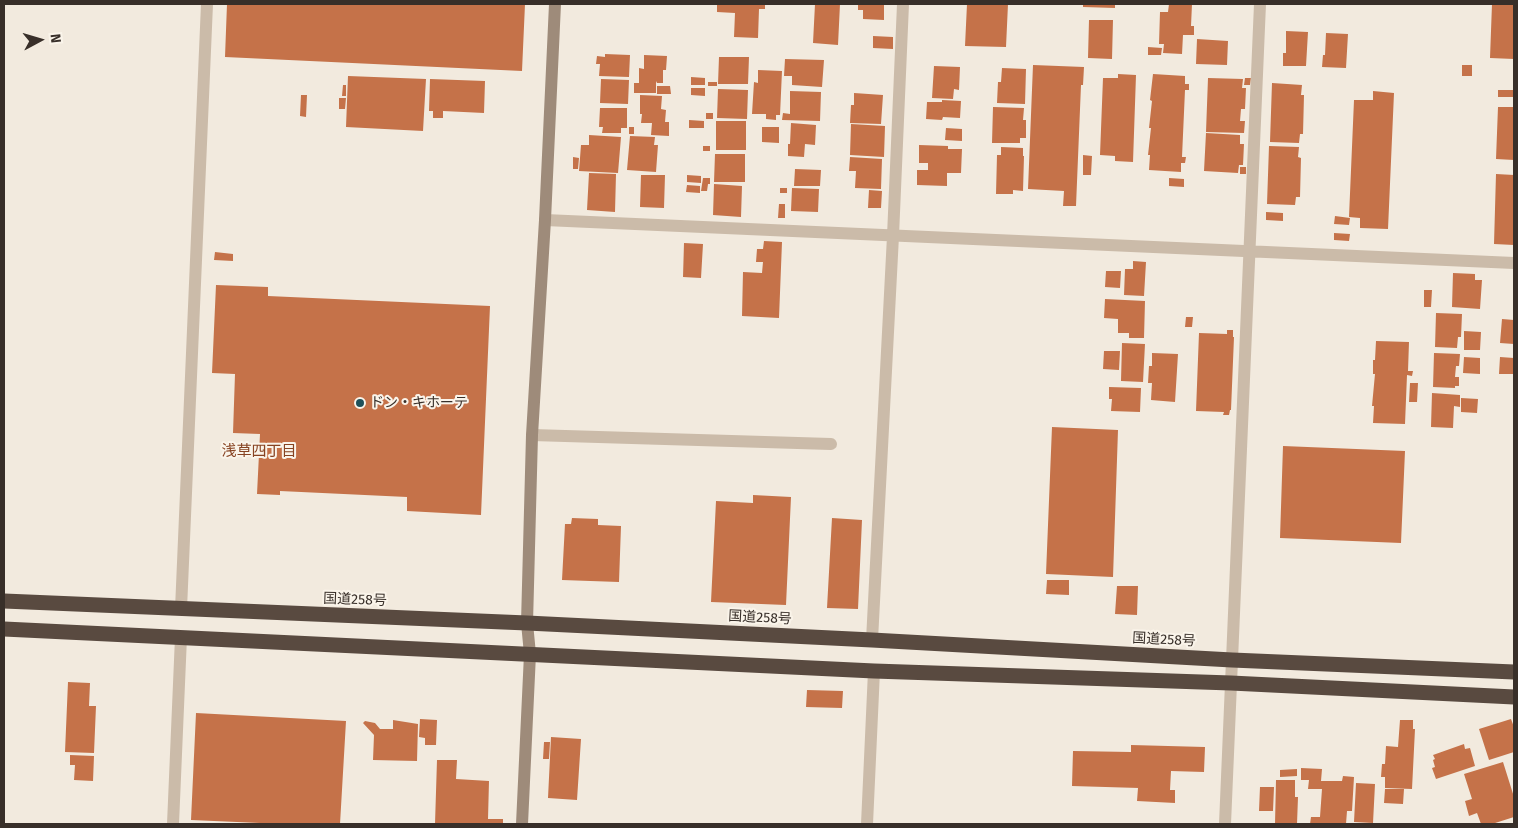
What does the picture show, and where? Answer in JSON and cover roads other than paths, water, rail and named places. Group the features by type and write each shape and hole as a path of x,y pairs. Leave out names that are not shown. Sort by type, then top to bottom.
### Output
{"highway":[{"name":"国道258号","path":"4,601 527,623 1232,660 1514,672"},
{"path":"4,629 874,671 1231,683 1514,697"}],"street":[{"path":"181,609 207,4"},
{"path":"522,824 530,654 527,623 532,435 545,220 555,4"},
{"path":"872,640 903,4"},
{"path":"1225,824 1260,4"},
{"path":"545,220 1514,264"},
{"path":"532,435 831,444"},
{"path":"173,824 181,637"},
{"path":"866,824 874,671"}],"place":[{"name":"ドン・キホーテ","path":"360,403"}],"district":[{"name":"浅草四丁目","path":"259,452"}]}
